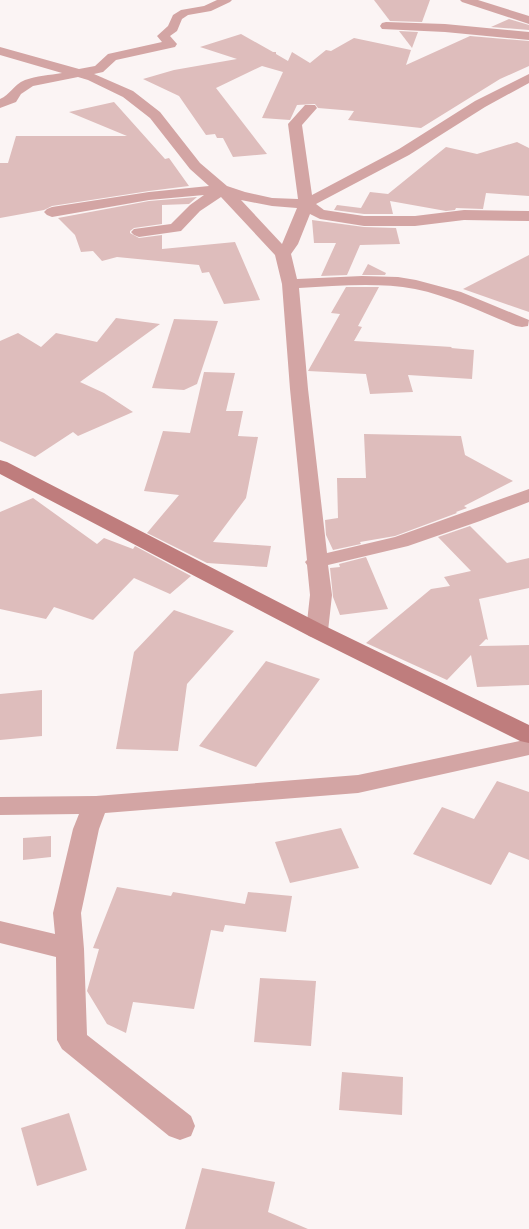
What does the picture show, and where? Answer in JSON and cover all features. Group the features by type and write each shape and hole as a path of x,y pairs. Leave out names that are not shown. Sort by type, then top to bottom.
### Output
{"street":[{"path":"0,104 11,99 16,90 29,83 99,70 112,57 172,44 163,36 173,28 177,17 184,12 207,9 226,0"},
{"path":"466,0 529,20"},
{"path":"386,26 444,28 529,36"},
{"path":"114,43 132,52"},
{"path":"1,53 92,77 128,94 155,115 196,166 222,190 283,254 290,284 316,562 321,595 317,631"},
{"path":"52,212 149,196 222,190 272,202 306,204 404,152 480,104 529,78"},
{"path":"283,254 290,244 306,204 296,124 310,108"},
{"path":"139,232 176,228 195,208 222,190"},
{"path":"306,204 320,214 364,221 416,221 464,215 529,216"},
{"path":"290,284 378,281 403,283 432,288 522,322"},
{"path":"0,466 317,631 529,735"},
{"path":"316,562 401,542 473,517 529,495"},
{"path":"0,806 96,805 358,784 529,747"},
{"path":"96,805 86,829 67,913 70,949 72,1040 180,1126"},
{"path":"0,932 70,949"}],"building":[{"path":"374,0 430,0 422,22 390,21"},
{"path":"509,19 529,25 529,30 491,27"},
{"path":"399,31 418,32 412,48"},
{"path":"241,34 273,52 276,52 276,54 288,61 292,52 310,63 326,50 331,51 354,38 411,50 406,65 470,36 529,41 529,66 500,79 421,128 348,120 354,111 318,108 315,104 297,105 290,120 262,118 283,72 262,66 216,88 267,154 233,157 223,138 217,138 215,134 206,135 179,96 143,79 174,70 237,59 200,47"},
{"path":"114,102 165,159 169,158 189,186 52,206 44,210 0,218 0,163 8,163 16,136 127,136 69,112"},
{"path":"517,142 529,148 529,196 486,193 483,209 456,208 455,210 446,211 390,201 393,214 364,214 334,210 337,205 361,208 370,192 388,194 446,147 477,154"},
{"path":"197,197 189,204 162,205 162,224 134,228 130,231 130,233 139,238 162,235 162,249 235,242 260,300 224,304 209,272 202,273 199,265 117,257 102,261 93,251 81,252 75,235 58,218 149,201"},
{"path":"312,220 364,227 396,228 400,244 360,245 347,275 321,276 336,243 314,243"},
{"path":"529,255 529,312 463,289"},
{"path":"368,264 386,273 385,275 362,275"},
{"path":"346,287 379,287 358,326 362,327 354,341 452,347 451,348 474,350 472,379 408,375 413,392 370,394 366,374 308,371 340,314 331,313"},
{"path":"116,318 160,324 80,382 104,393 133,412 78,436 73,432 35,457 0,441 0,341 18,333 41,347 56,333 97,342"},
{"path":"174,319 218,321 197,384 184,390 152,388"},
{"path":"204,372 235,373 226,411 243,411 238,436 258,437 246,498 213,542 271,546 267,567 207,563 147,533 179,495 144,491 163,431 190,433"},
{"path":"364,434 461,436 465,455 513,481 464,506 467,508 456,512 457,513 395,536 360,542 361,544 333,550 326,535 325,520 338,518 337,478 366,478"},
{"path":"33,498 97,544 104,538 133,549 135,546 191,576 170,594 134,578 93,620 54,607 46,619 0,609 0,512"},
{"path":"470,526 507,563 529,558 529,588 479,599 488,640 486,639 479,646 529,645 529,685 477,687 471,655 447,680 366,643 431,589 450,586 444,577 471,571 438,537"},
{"path":"366,557 388,609 340,615 333,597 330,568 340,567 339,564"},
{"path":"174,610 234,631 187,684 178,751 116,749 134,652"},
{"path":"266,661 320,679 256,767 199,746"},
{"path":"42,690 42,736 0,740 0,694"},
{"path":"497,781 529,792 529,860 509,852 491,885 413,854 442,807 474,819"},
{"path":"341,828 359,868 290,883 275,842"},
{"path":"51,836 51,857 23,860 23,838"},
{"path":"117,887 171,896 173,892 245,904 248,892 292,896 286,932 225,925 223,932 211,930 194,1009 133,1002 126,1033 107,1024 87,991 99,949 93,948"},
{"path":"260,978 316,981 311,1046 254,1042"},
{"path":"342,1072 403,1077 402,1115 339,1110"},
{"path":"69,1113 87,1170 37,1186 21,1128"},
{"path":"202,1168 275,1182 268,1212 308,1229 185,1229"}]}
